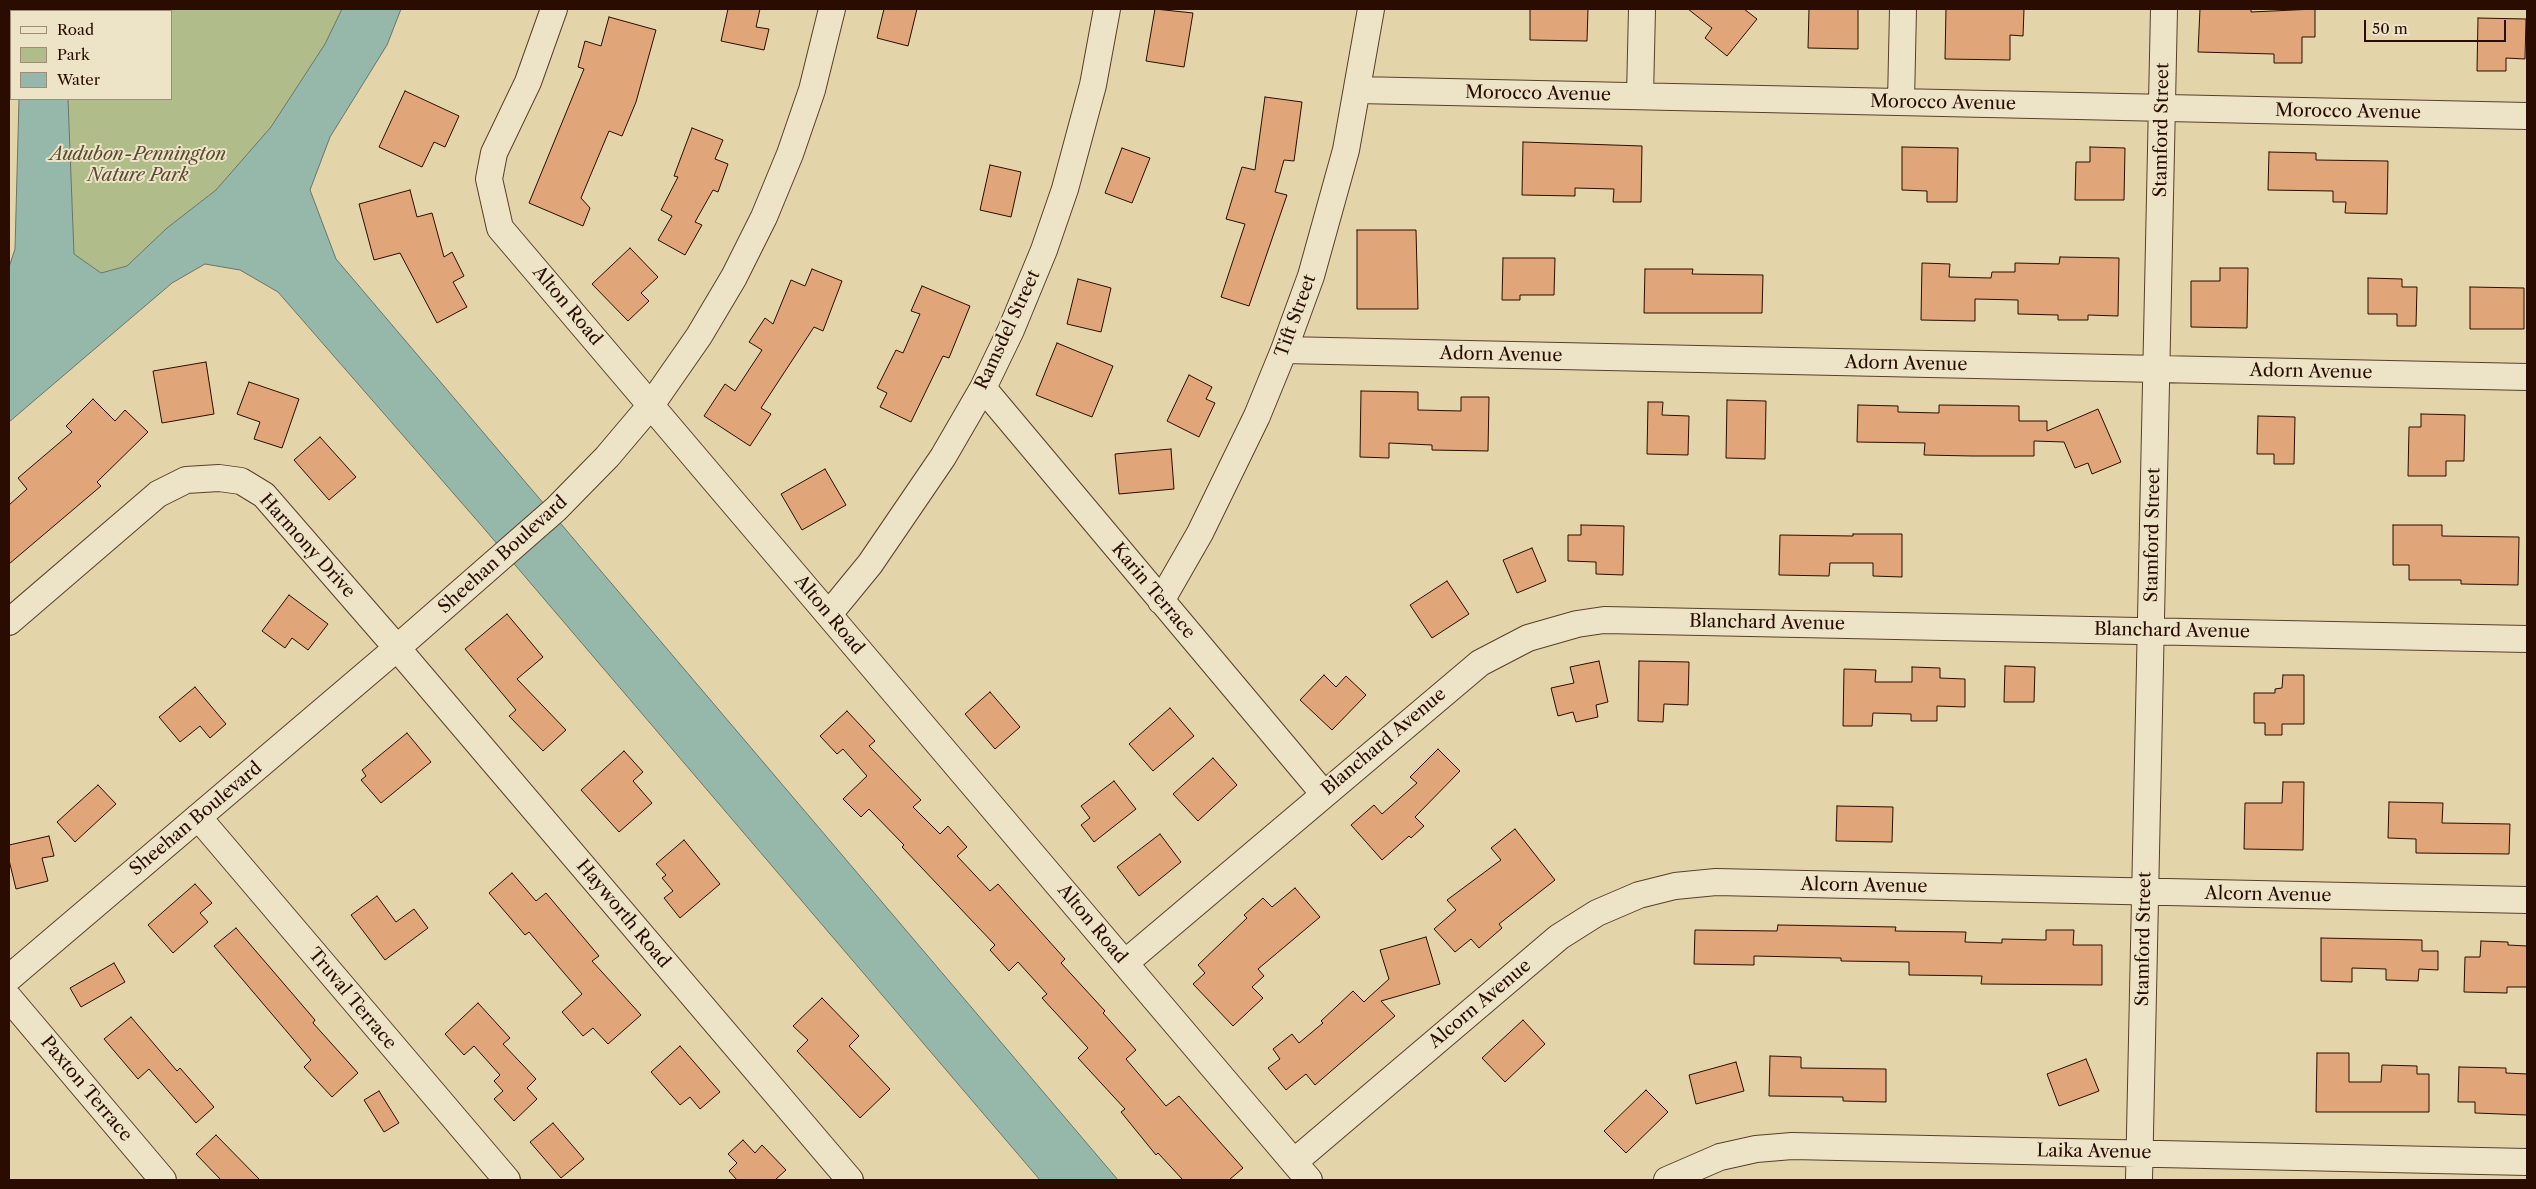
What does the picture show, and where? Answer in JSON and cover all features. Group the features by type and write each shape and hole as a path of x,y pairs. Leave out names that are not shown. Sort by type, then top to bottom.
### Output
{"street":[{"name":"Alton Road","path":"554,9 528,82 494,153 489,179 500,228 1302,1171"},
{"name":"Sheehan Boulevard","path":"9,978 397,648 556,509 607,457 651,405 699,336 734,277 764,216 790,154 812,90 832,9"},
{"name":"Ramsdel Street","path":"829,614 908,512 983,388 1028,290 1065,189 1093,84 1107,9"},
{"name":"Tift Street","path":"1161,601 1224,487 1257,416 1284,350 1326,226 1358,90 1371,9"},
{"path":"1640,96 1642,9"},
{"path":"1901,102 1903,9"},
{"name":"Stamford Street","path":"2139,1180 2164,9"},
{"name":"Morocco Avenue","path":"1358,90 2527,116"},
{"name":"Adorn Avenue","path":"1284,350 2527,377"},
{"name":"Karin Terrace","path":"983,388 1324,794"},
{"name":"Harmony Drive","path":"9,622 158,494 186,480 219,478 241,481 264,495 397,648"},
{"name":"Blanchard Avenue","path":"1125,963 1480,663 1528,638 1577,624 1604,620 2527,638"},
{"name":"Hayworth Road","path":"397,648 850,1180"},
{"name":"Truval Terrace","path":"198,817 507,1180"},
{"name":"Alcorn Avenue","path":"1302,1171 1559,937 1597,913 1639,895 1675,886 1716,882 2527,900"},
{"name":"Paxton Terrace","path":"9,998 163,1180"},
{"name":"Laika Avenue","path":"1667,1180 1720,1157 1756,1149 1792,1146 2139,1153 2400,1170 2527,1162"}],"green space":[{"name":"Audubon-Pennington Nature Park","path":"342,9 325,44 271,127 216,190 167,228 127,266 101,273 74,254 68,100 172,100 172,10 66,10"}],"water":[{"path":"21,9 66,9 66,10"},
{"path":"342,9 401,9 387,45 330,137 310,190 336,259 1118,1180 1040,1180 481,525 278,292 240,270 205,264 172,283 9,422 9,267 15,249 19,100 68,100 74,254 101,273 127,266 167,228 216,190 271,127 325,44"}],"building":[{"path":"728,9 760,9 756,27 769,29 764,50 721,41"},
{"path":"884,9 917,9 908,46 877,38"},
{"path":"1155,9 1193,13 1184,67 1146,61"},
{"path":"1530,9 1588,9 1587,41 1530,40"},
{"path":"1688,9 1744,9 1757,19 1727,56 1705,38 1712,28"},
{"path":"1809,9 1858,9 1858,49 1808,48"},
{"path":"1946,9 2024,9 2023,36 2010,35 2010,60 1945,59"},
{"path":"2200,9 2251,9 2251,12 2315,9 2315,37 2302,37 2302,63 2274,63 2274,54 2198,52"},
{"path":"609,17 656,30 636,102 622,136 609,131 581,198 590,208 583,226 529,203 584,69 578,67 585,41 601,46"},
{"path":"2478,18 2526,19 2525,59 2506,58 2506,71 2477,71"},
{"path":"405,91 459,116 445,147 434,142 422,167 379,147"},
{"path":"1265,97 1302,102 1294,161 1284,160 1275,192 1287,195 1249,306 1221,297 1245,224 1226,219 1242,167 1255,170"},
{"path":"692,128 723,140 715,159 728,164 718,192 713,190 695,222 702,225 685,255 658,240 672,216 661,210 678,177 674,176"},
{"path":"1523,142 1642,146 1641,202 1613,202 1614,189 1575,188 1575,196 1522,195"},
{"path":"1902,147 1958,148 1957,202 1927,202 1927,191 1902,190"},
{"path":"2090,147 2125,148 2124,200 2075,200 2076,162 2090,162"},
{"path":"1122,148 1150,158 1132,203 1105,193"},
{"path":"2269,152 2316,153 2316,160 2388,161 2387,214 2345,213 2346,202 2333,202 2333,191 2268,190"},
{"path":"990,165 1021,172 1011,217 980,210"},
{"path":"410,190 417,217 432,213 444,257 452,252 464,276 453,282 467,307 437,323 400,253 374,260 359,204"},
{"path":"1357,230 1416,230 1418,309 1357,309"},
{"path":"630,248 658,277 641,293 649,301 628,321 592,284"},
{"path":"2060,257 2119,258 2118,316 2088,315 2088,320 2058,320 2058,315 2018,314 2018,300 1975,299 1975,321 1921,320 1922,263 1950,264 1949,277 1991,278 1992,272 2015,272 2015,263 2059,264"},
{"path":"1503,258 1555,258 1554,295 1520,295 1520,300 1502,300"},
{"path":"2220,268 2248,268 2247,328 2191,327 2191,281 2220,281"},
{"path":"812,269 842,281 823,331 814,327 761,408 771,414 750,446 704,416 725,384 735,391 762,350 749,342 765,318 773,324 791,280 805,286"},
{"path":"1645,269 1693,269 1692,274 1763,275 1762,313 1644,313"},
{"path":"2368,278 2402,279 2402,287 2417,287 2416,326 2397,326 2397,314 2368,314"},
{"path":"1078,279 1111,288 1101,332 1067,324"},
{"path":"922,286 970,306 949,358 943,356 911,422 880,407 887,393 877,388 896,350 903,353 920,314 911,311"},
{"path":"2470,287 2524,288 2524,329 2470,329"},
{"path":"1057,343 1113,366 1092,417 1036,395"},
{"path":"206,362 214,414 162,423 153,371"},
{"path":"1189,375 1212,387 1206,399 1215,403 1199,437 1167,421"},
{"path":"249,382 299,399 282,448 254,439 260,422 237,414"},
{"path":"1361,391 1418,392 1418,410 1461,411 1461,397 1489,397 1488,451 1432,450 1432,445 1389,443 1389,458 1360,457"},
{"path":"93,399 115,421 125,410 148,432 97,482 101,486 9,564 9,505 27,489 18,478 72,432 66,426"},
{"path":"1727,400 1766,401 1765,459 1726,458"},
{"path":"1648,402 1663,402 1662,415 1689,416 1688,455 1647,454"},
{"path":"1858,405 1898,406 1898,412 1939,413 1939,405 2019,406 2019,421 2047,421 2047,431 2098,409 2121,462 2092,474 2088,463 2075,468 2064,442 2034,441 2034,456 1972,456 1924,455 1925,443 1857,442"},
{"path":"2421,414 2465,415 2464,461 2446,461 2446,476 2408,476 2409,427 2421,427"},
{"path":"2258,416 2295,417 2294,464 2274,464 2274,454 2257,454"},
{"path":"320,437 356,477 329,500 294,460"},
{"path":"1171,449 1174,489 1119,494 1115,454"},
{"path":"825,469 846,505 802,530 781,494"},
{"path":"1581,525 1624,526 1623,575 1596,574 1596,562 1568,561 1568,535 1581,535"},
{"path":"2393,525 2442,525 2442,536 2519,537 2518,585 2461,584 2461,580 2409,580 2409,565 2393,565"},
{"path":"1853,534 1902,534 1902,577 1873,576 1873,563 1830,563 1829,576 1779,575 1780,535 1853,536"},
{"path":"1532,548 1546,581 1517,593 1503,560"},
{"path":"1447,581 1469,614 1432,638 1410,605"},
{"path":"289,595 328,624 308,650 292,638 285,648 262,631"},
{"path":"507,614 543,657 517,679 566,730 543,751 509,716 516,710 465,649"},
{"path":"1599,661 1608,702 1596,705 1598,717 1576,722 1573,712 1558,716 1551,688 1574,683 1570,667"},
{"path":"1639,661 1689,662 1688,705 1664,704 1663,722 1638,721"},
{"path":"2005,666 2035,667 2034,702 2004,702"},
{"path":"1912,667 1940,668 1940,678 1965,679 1965,707 1937,706 1937,721 1911,721 1911,714 1873,713 1872,726 1843,726 1844,669 1876,670 1875,682 1912,682"},
{"path":"1324,675 1336,687 1346,676 1366,695 1332,730 1300,700"},
{"path":"2283,675 2304,675 2304,724 2282,724 2282,735 2265,735 2265,723 2254,723 2254,693 2275,693 2275,689 2282,688"},
{"path":"195,687 226,724 210,738 200,726 180,742 159,717"},
{"path":"990,692 1020,727 995,749 965,714"},
{"path":"1170,708 1194,736 1153,771 1129,744"},
{"path":"847,711 875,741 869,746 921,800 913,807 940,834 948,826 967,847 957,856 990,891 998,884 1065,959 1061,963 1105,1011 1103,1013 1136,1050 1126,1059 1166,1106 1179,1096 1243,1168 1229,1180 1183,1180 1158,1153 1156,1155 1121,1112 1125,1109 1078,1058 1088,1048 1042,998 1047,994 1018,962 1009,971 990,950 995,945 902,847 904,845 869,809 861,817 843,799 867,776 843,749 837,754 820,736"},
{"path":"407,733 431,762 381,803 361,780 366,776 362,770"},
{"path":"1438,749 1460,771 1415,817 1424,826 1411,838 1409,836 1382,860 1351,825 1374,805 1382,814 1417,783 1410,777"},
{"path":"624,751 643,772 633,781 652,803 619,832 581,790"},
{"path":"1213,758 1237,785 1198,821 1173,794"},
{"path":"1114,781 1136,809 1094,842 1081,825 1090,818 1081,806"},
{"path":"2283,782 2304,782 2303,850 2244,849 2245,803 2282,803"},
{"path":"98,785 116,804 75,842 57,822"},
{"path":"2389,802 2443,803 2442,823 2510,824 2509,854 2416,853 2416,839 2388,838"},
{"path":"1837,806 1893,807 1892,842 1836,841"},
{"path":"1515,829 1555,880 1499,924 1502,928 1479,948 1471,939 1455,952 1434,929 1456,910 1447,900 1501,860 1491,848"},
{"path":"1160,834 1181,862 1139,896 1117,867"},
{"path":"49,836 54,856 42,858 48,881 16,889 9,860 9,845"},
{"path":"684,840 720,884 680,918 664,898 673,891 662,878 666,875 656,864"},
{"path":"512,873 536,901 546,893 599,956 592,961 641,1015 608,1044 593,1028 583,1036 562,1012 582,994 529,932 525,935 489,893"},
{"path":"195,884 212,903 200,913 208,922 173,953 148,925"},
{"path":"1295,888 1320,917 1258,969 1264,976 1252,987 1263,998 1233,1026 1193,984 1205,973 1198,965 1247,918 1244,915 1263,898 1272,907"},
{"path":"377,896 396,922 414,909 428,928 385,960 351,915"},
{"path":"1778,925 1896,927 1895,931 1966,932 1965,942 2002,943 2002,939 2046,940 2046,930 2074,930 2073,945 2102,945 2102,985 1981,984 1982,976 1909,975 1909,962 1841,961 1841,958 1754,956 1754,965 1694,964 1695,930 1777,931"},
{"path":"236,928 315,1020 313,1023 358,1073 332,1097 304,1067 311,1060 214,946"},
{"path":"1426,937 1440,984 1381,1001 1395,1016 1315,1085 1306,1074 1286,1090 1268,1068 1280,1059 1273,1049 1292,1034 1299,1043 1323,1023 1321,1021 1353,991 1364,1002 1389,979 1380,950"},
{"path":"2321,938 2422,940 2422,951 2438,951 2438,970 2419,969 2418,981 2386,980 2386,969 2352,968 2352,982 2321,981"},
{"path":"2481,941 2508,942 2508,945 2527,946 2527,987 2507,987 2507,993 2464,992 2465,957 2480,957"},
{"path":"114,963 125,982 81,1007 70,988"},
{"path":"822,998 859,1036 849,1046 890,1089 860,1118 797,1051 808,1040 793,1026"},
{"path":"478,1003 510,1038 503,1044 536,1079 527,1088 537,1099 514,1121 494,1099 503,1091 494,1081 500,1075 474,1046 464,1055 445,1034"},
{"path":"131,1017 177,1071 180,1068 214,1107 196,1123 149,1069 138,1079 104,1039"},
{"path":"1523,1020 1545,1044 1505,1082 1482,1058"},
{"path":"680,1046 720,1092 700,1109 690,1097 680,1105 651,1072"},
{"path":"2317,1053 2349,1053 2349,1082 2381,1082 2382,1065 2417,1066 2417,1074 2429,1074 2429,1112 2316,1112"},
{"path":"1770,1056 1801,1057 1801,1068 1886,1069 1886,1102 1843,1101 1843,1097 1769,1096"},
{"path":"2086,1059 2099,1091 2059,1106 2047,1074"},
{"path":"1736,1062 1744,1091 1696,1104 1689,1075"},
{"path":"2459,1067 2506,1068 2506,1073 2527,1074 2527,1115 2475,1113 2475,1102 2458,1102"},
{"path":"1646,1090 1668,1112 1626,1153 1604,1131"},
{"path":"379,1091 399,1123 384,1132 364,1100"},
{"path":"553,1123 584,1159 561,1178 530,1142"},
{"path":"216,1135 260,1180 221,1180 196,1154"},
{"path":"743,1140 755,1153 762,1145 786,1170 775,1180 737,1180 729,1171 737,1163 728,1154"}]}
